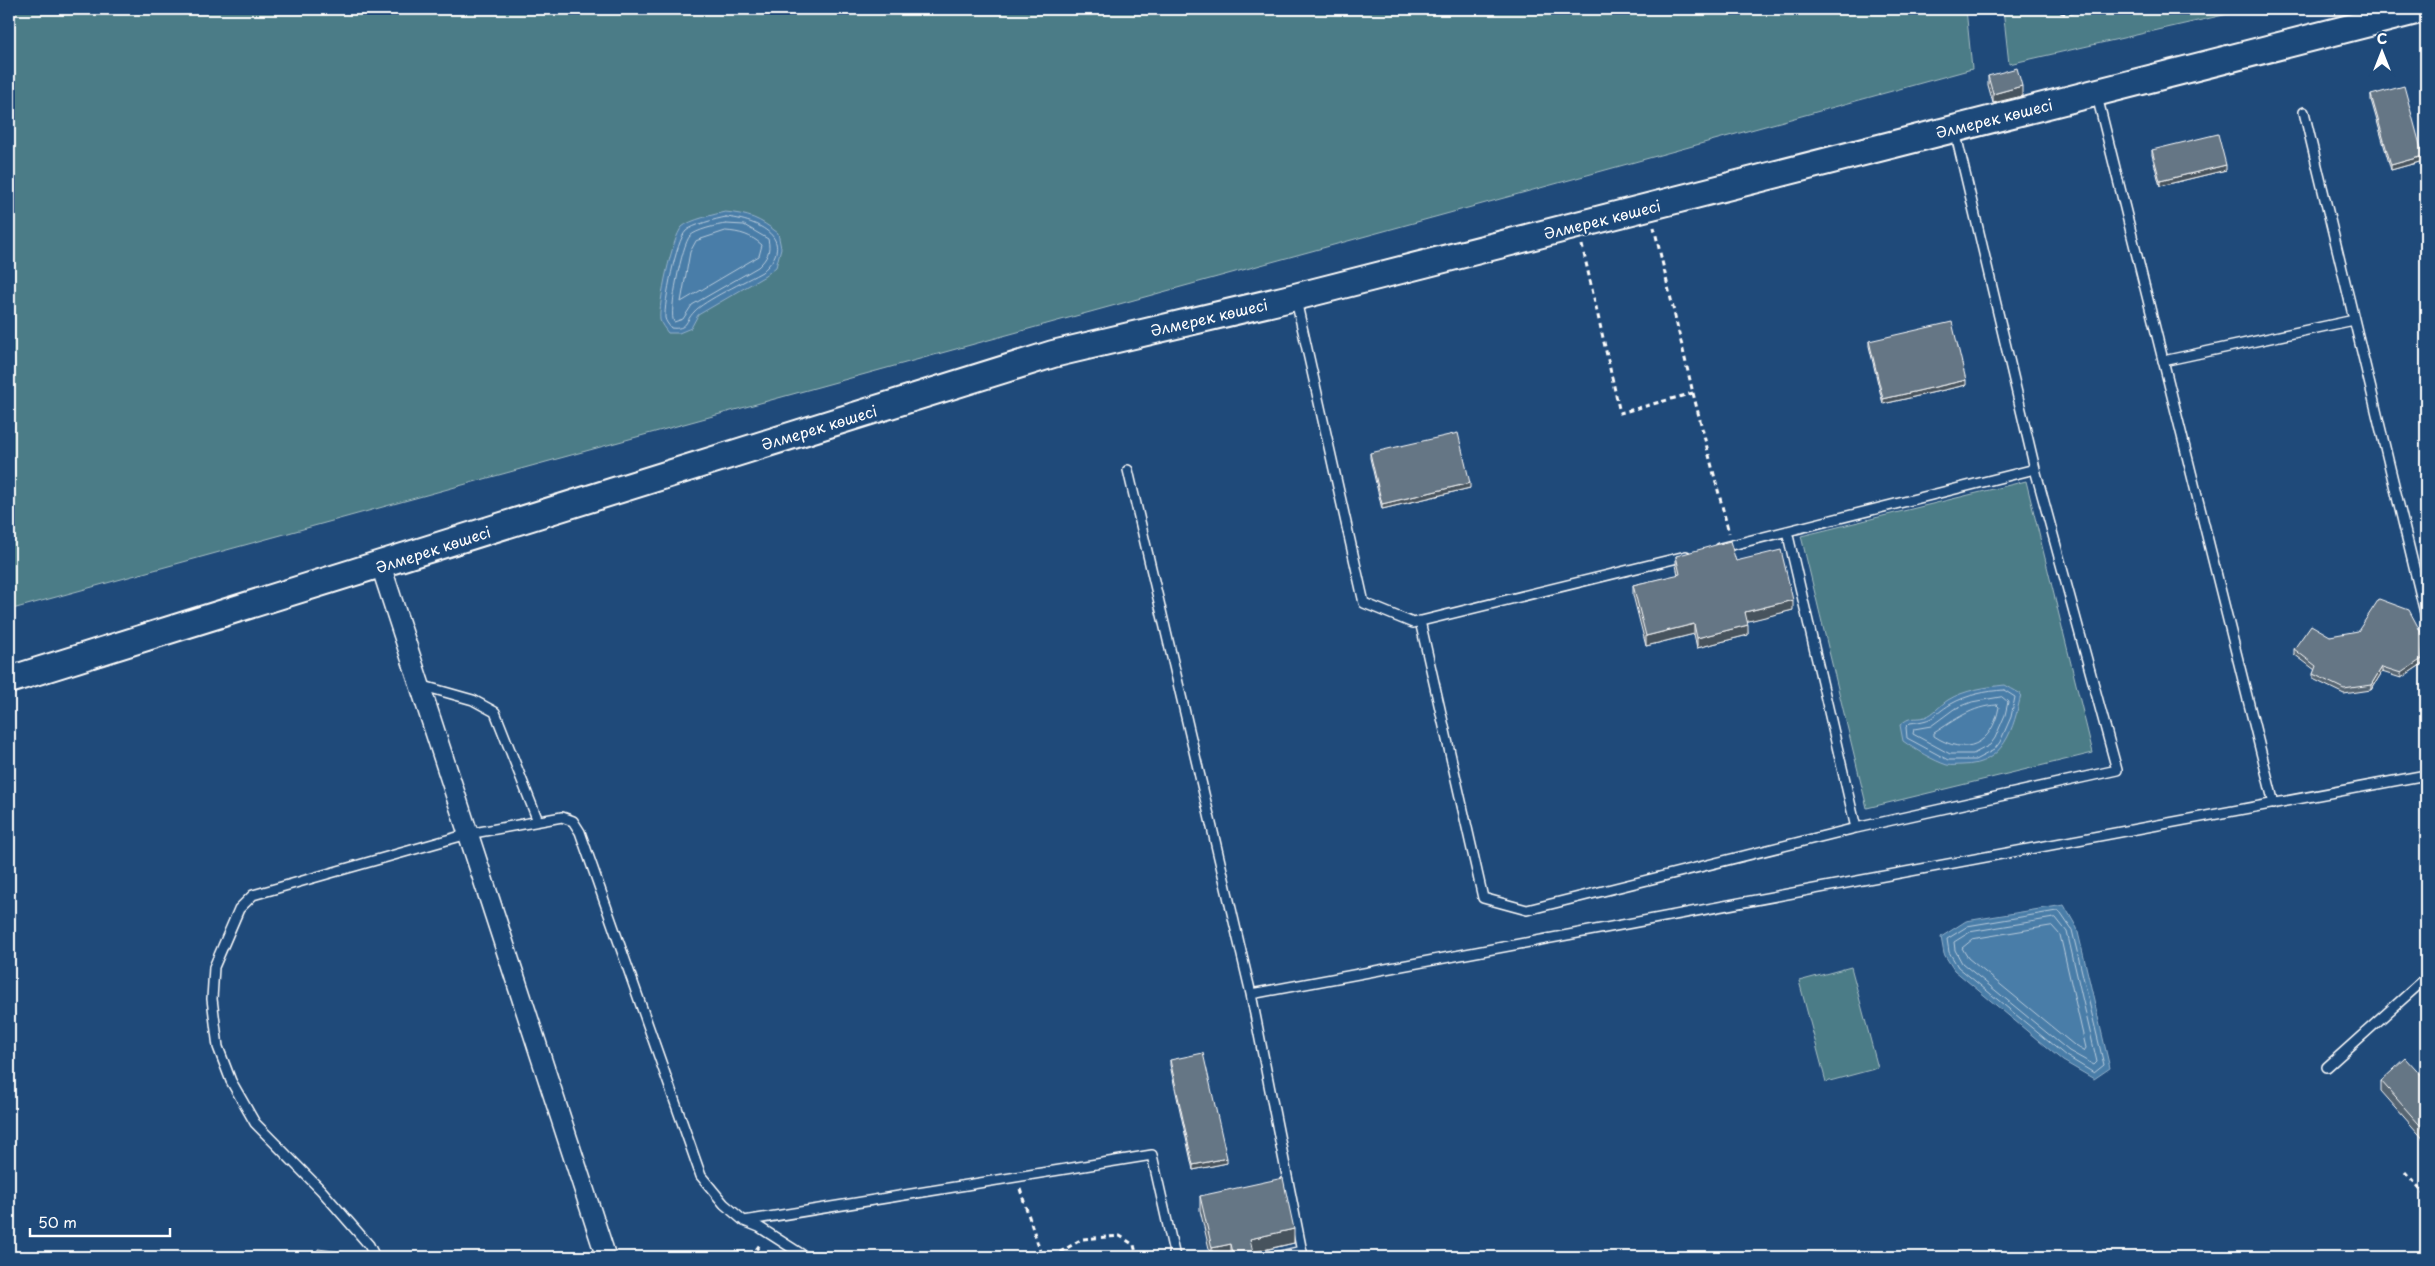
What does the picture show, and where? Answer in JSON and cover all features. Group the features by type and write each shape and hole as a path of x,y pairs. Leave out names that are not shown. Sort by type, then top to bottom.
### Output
{"street":[{"name":"Әлмерек көшесі","path":"9,680 381,566 1053,354 1295,297 2424,9"},
{"path":"381,566 606,1257"}],"lane":[{"path":"2096,92 2274,804"},
{"path":"2304,112 2426,617"},
{"path":"1420,621 1483,898 1527,910 1856,828 2117,770 2035,469 1954,128"},
{"path":"1295,297 1364,603 1413,623 1694,554"},
{"path":"2163,361 2354,320"},
{"path":"1713,550 2035,469"},
{"path":"1128,470 1251,994 1302,1254 1275,1257"},
{"path":"1787,530 1856,828"},
{"path":"420,685 473,700 494,712 538,821"},
{"path":"1251,994 2426,775"},
{"path":"375,1257 369,1244 321,1190 254,1123 231,1081 218,1047 212,999 214,967 239,908 253,894 468,834 562,817 573,821 580,832 701,1176 724,1204 744,1221 759,1227 806,1257"},
{"path":"2328,1067 2426,978"},
{"path":"744,1221 1152,1155 1174,1257"}],"path":[{"path":"2052,9 2066,14 2091,9"},
{"path":"1649,207 1693,393 1732,545"},
{"path":"1578,225 1620,413 1693,393"},
{"path":"2405,1172 2426,1195"},
{"path":"1016,1177 1042,1257"},
{"path":"1052,1257 1082,1239 1120,1236 1134,1245 1137,1257"}],"green space":[{"path":"9,9 1966,9 1972,69 9,610"},
{"path":"2003,9 2250,9 2009,64"},
{"path":"2026,481 2093,753 1867,808 1801,536"},
{"path":"1851,967 1878,1068 1826,1082 1799,981"}],"water":[{"path":"725,212 754,218 778,233 781,248 776,267 765,276 698,315 691,328 679,333 668,333 660,320 661,300 666,272 678,233 685,224"},
{"path":"2005,685 2021,694 2015,719 2005,742 1988,759 1976,763 1947,765 1936,761 1903,741 1900,725 1907,720 1928,716 1948,700 1968,691"},
{"path":"2064,905 2077,928 2110,1068 2094,1079 2063,1061 1954,970 1944,954 1941,937 1966,921"}],"building":[{"path":"2017,68 2022,86 1993,94 1988,76"},
{"path":"2404,86 2423,156 2391,165 2371,95"},
{"path":"2218,134 2226,165 2160,181 2152,150"},
{"path":"1952,322 1966,380 1883,399 1869,341"},
{"path":"1458,433 1470,483 1382,504 1370,453"},
{"path":"1730,541 1736,561 1781,550 1793,600 1745,612 1748,625 1697,638 1694,624 1646,636 1633,585 1680,574 1676,556"},
{"path":"2379,599 2409,610 2423,636 2422,659 2401,673 2382,667 2371,685 2344,689 2313,674 2316,666 2294,649 2311,625 2330,636 2358,631"},
{"path":"1203,1053 1227,1158 1193,1165 1170,1060"},
{"path":"2406,1058 2426,1080 2426,1132 2381,1081"},
{"path":"1283,1178 1294,1229 1250,1239 1254,1257 1234,1257 1231,1244 1212,1248 1200,1196"},
{"path":"318,1249 358,1254 357,1257 317,1257"}]}
